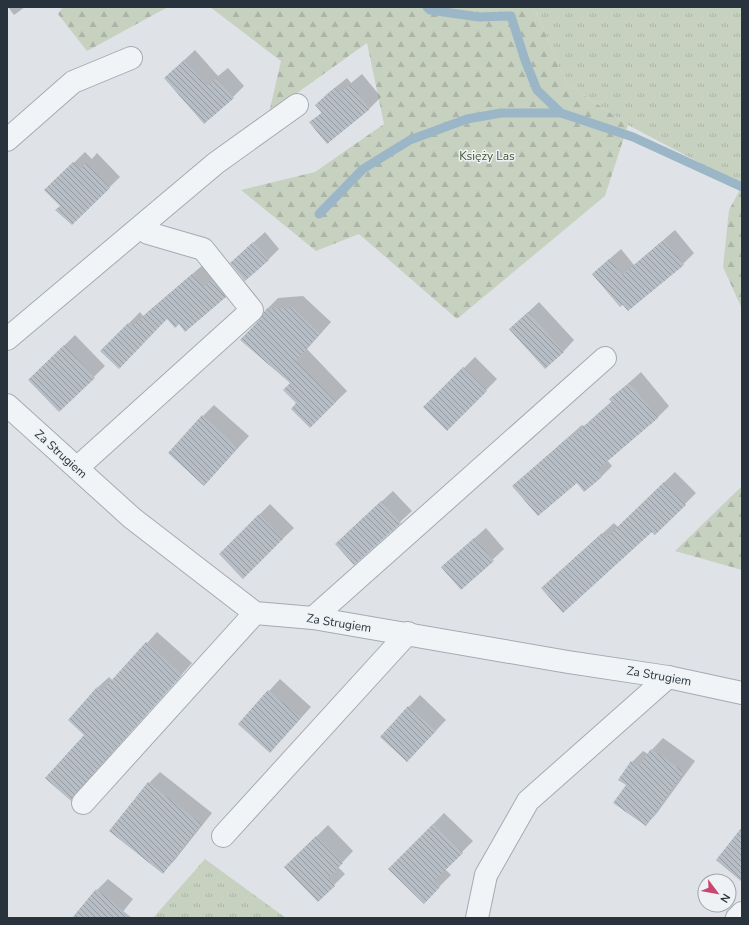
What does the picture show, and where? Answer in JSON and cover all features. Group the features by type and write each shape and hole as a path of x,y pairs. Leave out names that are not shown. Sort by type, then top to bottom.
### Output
{"street":[{"path":"7,140 73,82 131,58"},
{"path":"7,339 216,163 297,104"},
{"path":"78,468 252,310 203,249 148,233"},
{"path":"313,618 605,358"},
{"name":"Za Strugiem","path":"7,405 132,518 255,614 313,618 408,633 568,662 668,677 742,693"},
{"path":"83,803 255,614"},
{"path":"223,836 408,633"},
{"path":"477,918 486,875 528,801 668,677"},
{"path":"737,918 742,913"}],"green space":[{"path":"63,7 168,7 87,51 58,14"},
{"name":"Księży Las","path":"210,7 534,7 566,83 628,125 605,196 457,319 359,234 316,251 241,190 315,172 384,124 367,43 269,113 281,61"},
{"path":"534,7 742,7 742,185 628,125 566,83"},
{"path":"742,186 742,309 723,267 729,210"},
{"path":"742,486 742,570 675,551"},
{"path":"205,859 286,918 153,918"}],"building":[{"path":"184,60 207,86 216,78 234,98 204,124 164,78"},
{"path":"350,84 370,109 327,144 309,122 322,113 315,105 335,88 339,93"},
{"path":"73,162 80,169 86,163 110,188 72,225 55,210 60,206 44,190"},
{"path":"664,240 684,265 628,311 623,305 620,307 592,274 609,259 622,275"},
{"path":"253,242 269,260 245,281 230,263"},
{"path":"192,274 203,287 211,279 226,297 185,332 179,324 175,328 167,319 119,369 100,351 128,323 132,326"},
{"path":"292,307 320,334 296,361 336,402 310,428 291,409 296,403 283,390 290,383 240,340 260,319 266,309"},
{"path":"528,312 564,352 545,369 509,329"},
{"path":"64,345 95,378 59,412 28,380"},
{"path":"463,367 487,391 447,431 423,407"},
{"path":"629,383 658,418 596,471 602,477 584,492 577,483 538,516 512,486 612,402 609,399"},
{"path":"202,415 238,448 204,486 168,453"},
{"path":"664,482 686,505 655,535 652,532 563,613 541,588 602,533 606,538"},
{"path":"381,501 401,523 354,565 335,544"},
{"path":"259,514 283,539 243,579 219,554"},
{"path":"474,538 494,561 461,590 441,567"},
{"path":"146,642 182,675 74,795 71,801 45,778 84,735 68,720 97,687 101,692"},
{"path":"268,690 301,718 270,753 238,724"},
{"path":"408,706 436,731 407,762 380,737"},
{"path":"651,749 684,772 646,826 613,803 626,785 618,780 631,761 638,766"},
{"path":"148,782 201,824 163,874 109,831"},
{"path":"433,824 463,853 434,881 440,887 424,904 388,869"},
{"path":"742,827 742,882 737,878 737,873 731,873 716,860"},
{"path":"316,836 343,863 328,878 335,886 318,902 284,867"},
{"path":"96,889 132,918 72,918"}],"waterway":[{"path":"427,7 430,10 479,17 511,16 525,60 537,90 561,113 633,137 742,187"},
{"path":"319,214 363,169 410,140 467,119 501,113 561,113"}]}
